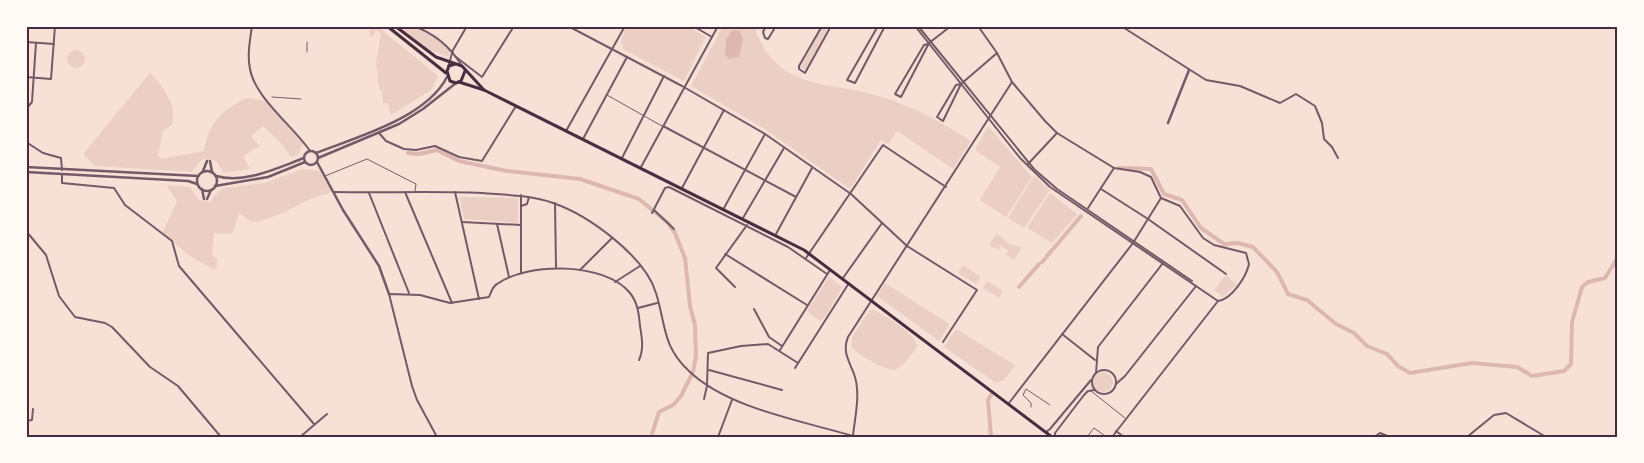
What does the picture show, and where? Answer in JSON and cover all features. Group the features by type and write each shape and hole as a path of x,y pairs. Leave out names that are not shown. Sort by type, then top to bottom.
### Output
{"main road":[{"path":"387,26 458,82 484,90 566,130 776,234 809,254 1053,437"},
{"path":"395,26 432,54 463,68 484,90"},
{"path":"447,75 448,68 456,64"},
{"path":"458,82 465,76 463,68"}],"street":[{"path":"26,77 51,79 56,26"},
{"path":"252,26 249,58 252,77 266,99 310,151 316,153 392,122 438,92 447,75"},
{"path":"413,26 430,33 452,52 463,68"},
{"path":"448,68 452,52 467,26"},
{"path":"456,57 482,77 514,26"},
{"path":"568,26 664,76 765,134 851,194 906,246 977,290 943,342"},
{"path":"566,130 625,26"},
{"path":"693,26 712,36"},
{"path":"641,167 718,26"},
{"path":"766,26 763,32 765,38 768,39 776,26"},
{"path":"822,26 799,66 805,73 831,26"},
{"path":"878,26 847,80 855,83 885,26"},
{"path":"917,26 1028,164 1057,189 1218,300"},
{"path":"930,42 901,97 895,94 924,45 951,26"},
{"path":"978,26 997,54 1012,82 1057,133 1114,168 1140,172 1151,178 1161,198 1180,206 1203,238 1224,248 1243,251 1248,256 1248,270 1241,282 1226,297 1218,300 1112,437"},
{"path":"1122,26 1206,80 1240,86 1280,103 1296,94 1310,101 1320,115 1324,139 1330,143 1338,158"},
{"path":"1611,26 1618,28"},
{"path":"26,42 54,44"},
{"path":"307,42 307,52"},
{"path":"27,108 32,102 36,43"},
{"path":"868,44 874,47"},
{"path":"962,83 943,121 937,117 956,85 962,83 997,54"},
{"path":"584,139 627,57"},
{"path":"1168,123 1189,70"},
{"path":"622,158 664,76"},
{"path":"318,158 379,133 409,118 458,82"},
{"path":"333,192 456,192 520,195 573,211 612,238 640,266 655,290 668,344 674,356 690,373 707,386 732,400 852,436 857,400 856,382 846,352 845,342 870,299 946,187 1012,82"},
{"path":"606,95 796,197"},
{"path":"272,97 301,99"},
{"path":"379,133 386,141 404,149 416,150 435,146 459,157 483,161 516,106"},
{"path":"682,188 724,110"},
{"path":"1028,164 1057,133"},
{"path":"724,208 765,134"},
{"path":"26,142 43,153 61,158 62,170"},
{"path":"806,258 883,145 946,187"},
{"path":"744,218 784,148"},
{"path":"310,151 305,154 305,160 310,165 317,162"},
{"path":"316,153 317,162 333,192 379,266 390,294 416,400 437,437"},
{"path":"325,176 367,159 416,184 415,192"},
{"path":"197,184 198,176 208,161 212,172 216,176 226,178 248,176 305,160"},
{"path":"26,172 188,182 197,184 202,190 205,199 210,190 216,186 268,177 305,160"},
{"path":"26,167 198,176"},
{"path":"776,234 812,168"},
{"path":"1087,210 1114,168"},
{"path":"203,171 212,172"},
{"path":"62,175 62,183 114,188 125,205 172,242 179,266 314,424"},
{"path":"216,176 216,186"},
{"path":"674,183 679,192"},
{"path":"652,213 665,188 668,187 760,232 806,258 827,274"},
{"path":"1101,189 1148,219 1226,274"},
{"path":"202,190 210,190"},
{"path":"369,192 409,293"},
{"path":"405,192 452,303"},
{"path":"456,192 479,299"},
{"path":"520,195 521,273"},
{"path":"521,206 526,206 529,197"},
{"path":"1009,404 1133,242 1161,198"},
{"path":"555,204 556,268"},
{"path":"654,210 674,229"},
{"path":"462,222 521,225"},
{"path":"752,222 760,232"},
{"path":"843,279 882,223"},
{"path":"497,224 509,278"},
{"path":"735,287 716,268 747,226"},
{"path":"26,230 50,262 59,296 65,307 79,319 105,323 112,327 150,367 178,386 221,437"},
{"path":"580,271 612,238"},
{"path":"725,254 807,305"},
{"path":"1046,432 1096,373 1098,347 1164,262"},
{"path":"615,282 640,266"},
{"path":"390,294 409,293 452,303 489,297 497,284 521,273 556,268 601,275 615,282 631,294 638,308 643,346 639,360"},
{"path":"780,350 830,269"},
{"path":"795,368 849,283"},
{"path":"1053,437 1072,410 1090,390 1105,394 1112,391 1197,285"},
{"path":"638,308 658,302"},
{"path":"754,309 768,338 782,346"},
{"path":"1062,334 1096,360"},
{"path":"704,399 707,386 708,354 741,346 768,344 798,363"},
{"path":"708,370 782,390"},
{"path":"1096,373 1108,371 1114,376 1116,384"},
{"path":"1092,378 1095,390"},
{"path":"1031,407 1031,403 1023,395 1026,389 1050,405"},
{"path":"1090,390 1126,418"},
{"path":"718,437 732,400"},
{"path":"1068,407 1072,410"},
{"path":"1068,407 1070,413"},
{"path":"26,421 32,420 33,409"},
{"path":"1466,437 1494,415 1506,413 1546,437"},
{"path":"300,437 327,414"},
{"path":"1087,437 1094,428 1105,436"},
{"path":"1116,431 1124,437"},
{"path":"1374,437 1380,432 1390,437"}],"shaded area":[{"path":"373,26 377,26 438,76 431,90 391,115 388,103 383,104 382,90 379,90 376,63 381,34 376,30 372,37 370,36 369,30"},
{"path":"398,26 406,26 426,33 450,51 449,57 429,50"},
{"path":"627,26 686,26 706,37 684,81 623,49 621,40"},
{"path":"723,26 754,26 764,48 776,63 790,73 806,80 894,101 928,116 971,141 953,169 897,131 888,144 881,140 850,189 765,129 691,86"},
{"path":"823,26 829,26 806,70 800,67"},
{"path":"733,30 740,31 743,39 739,57 729,59 725,55 726,39"},
{"path":"76,50 82,53 85,59 82,65 76,68 70,65 67,59 70,53"},
{"path":"150,73 164,90 173,111 172,125 163,131 158,155 161,159 204,151 209,132 218,118 238,102 247,98 266,101 304,144 301,146 299,154 291,157 280,142 263,126 251,136 260,146 243,156 250,169 224,173 215,160 202,159 192,172 95,166 83,154"},
{"path":"988,126 1032,177 1006,217 980,200 1000,167 975,150"},
{"path":"303,169 320,171 332,192 310,199 285,212 258,222 250,221 239,213 232,234 214,233 212,255 218,260 215,270 193,258 162,234 177,201 166,185 190,187 199,200 212,202 212,198 223,188 264,183"},
{"path":"1034,176 1050,190 1024,228 1008,218"},
{"path":"1050,193 1077,214 1052,243 1027,228"},
{"path":"459,197 518,198 518,223 464,219"},
{"path":"997,233 1009,244 1022,247 1014,260 1006,255 1009,251 1001,246 999,250 989,245"},
{"path":"963,265 981,277 976,284 958,273"},
{"path":"1226,275 1237,285 1223,297 1214,290"},
{"path":"829,277 842,287 826,316 820,321 807,311"},
{"path":"987,281 1003,291 999,298 983,288"},
{"path":"885,283 948,323 949,326 939,341 877,296"},
{"path":"870,310 874,310 899,325 915,341 917,347 905,363 896,370 891,370 872,362 859,354 851,346 853,335"},
{"path":"955,330 958,330 1015,365 1004,380 996,383 944,347"},
{"path":"1103,372 1110,375 1113,382 1110,389 1103,392 1096,389 1093,382 1096,375"}],"waterway":[{"path":"408,153 419,154 437,150 459,161 507,171 580,179 639,199 668,223 675,233 685,258 690,306 695,325 696,356 693,372 681,396 673,405 659,412 651,437"},
{"path":"1119,168 1151,169 1164,194 1182,200 1201,228 1224,244 1238,243 1253,247 1277,272 1288,294 1307,300 1336,324 1354,333 1367,346 1387,354 1398,366 1410,373 1472,363 1517,367 1532,376 1564,371 1571,364 1572,322 1582,287 1588,282 1605,278 1618,257"},
{"path":"1054,248 1081,216"},
{"path":"1047,256 1052,250"},
{"path":"1042,262 1045,259"},
{"path":"1019,287 1039,264"},
{"path":"991,395 988,400 991,437"}]}
